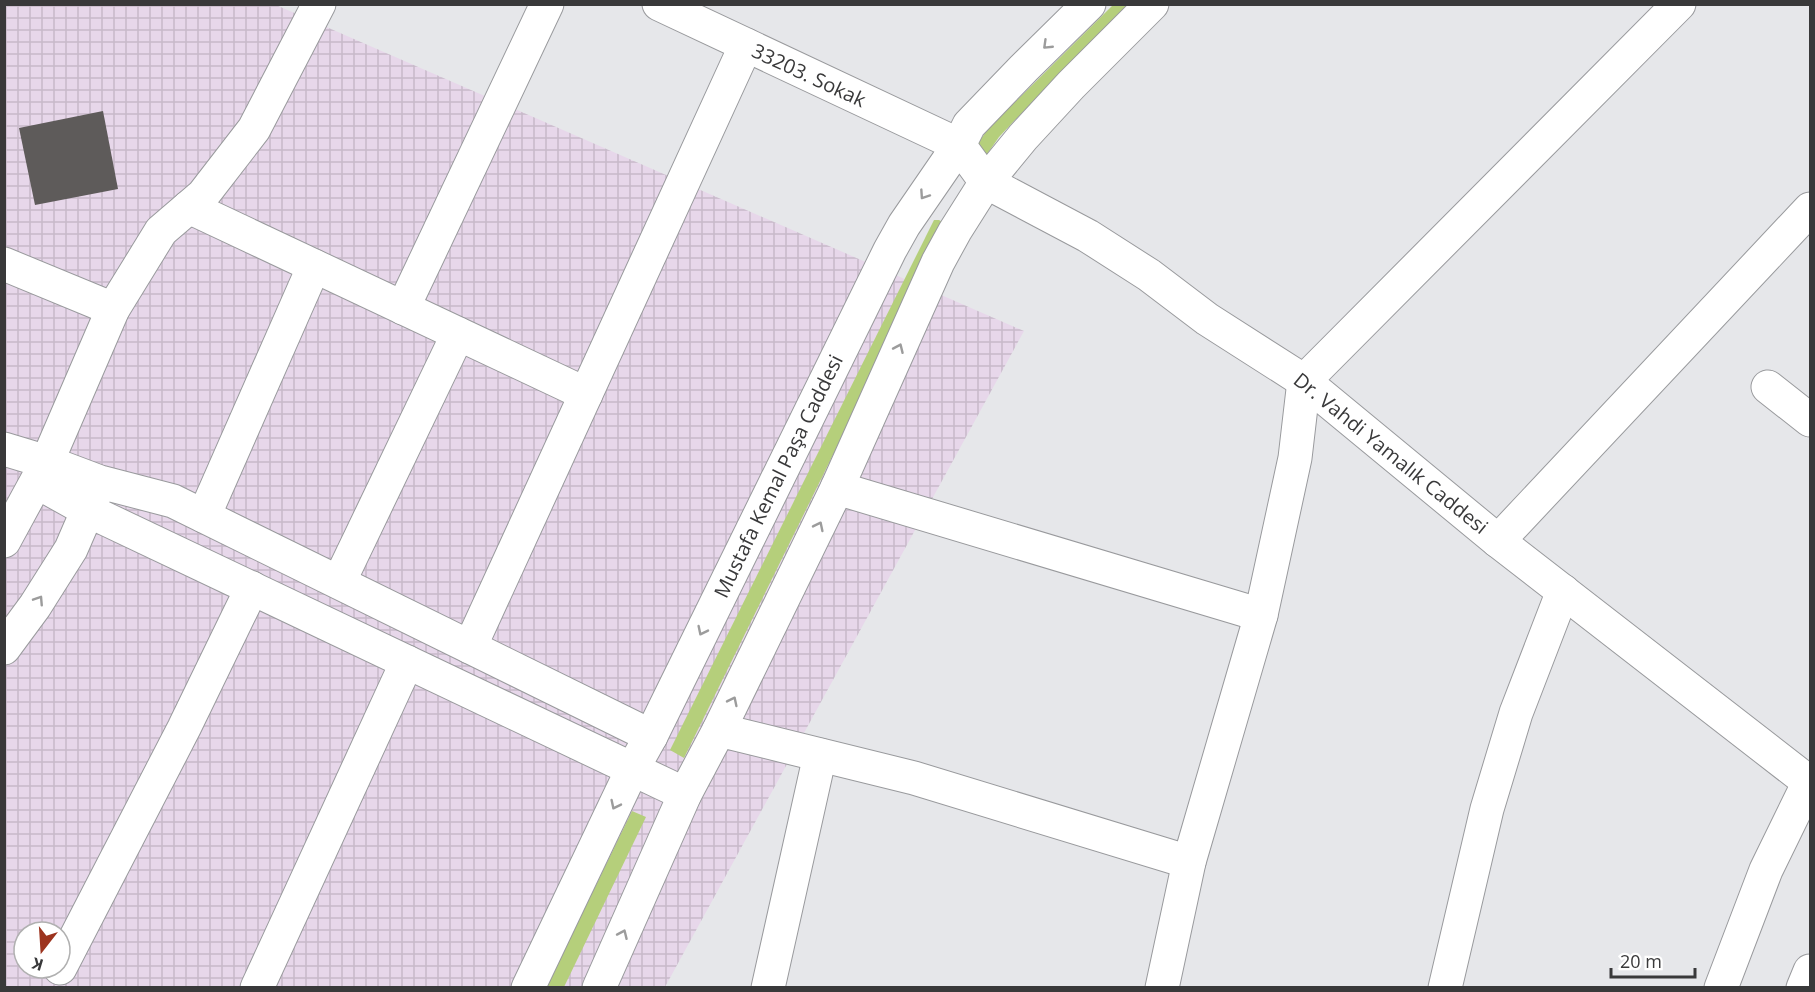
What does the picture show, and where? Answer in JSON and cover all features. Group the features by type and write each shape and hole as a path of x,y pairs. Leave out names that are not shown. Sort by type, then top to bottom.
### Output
{"street":[{"path":"4,541 42,472 113,309 161,231 204,195 254,129 319,4"},
{"path":"403,308 547,4"},
{"name":"Mustafa Kemal Paşa Caddesi","path":"528,987 633,768 651,736 904,225 959,145 969,125 1089,4"},
{"path":"599,987 685,794 719,730 837,488 954,231 986,182 1023,137 1152,4"},
{"path":"1162,987 1189,862 1261,615 1295,458 1304,381 1678,4"},
{"name":"33203. Sokak","path":"674,8 746,45 959,145"},
{"path":"470,647 746,45"},
{"name":"Dr. Vahdi Yamalık Caddesi","path":"959,145 986,182 1088,236 1149,275 1208,319 1304,381 1498,541 1810,783"},
{"path":"189,207 586,394"},
{"path":"1498,541 1810,210"},
{"path":"4,264 113,309"},
{"path":"204,516 314,266"},
{"path":"339,582 458,333"},
{"path":"1768,387 1810,420"},
{"path":"4,449 42,472 95,496 252,588 685,794"},
{"path":"837,488 1261,615"},
{"path":"95,496 174,501 651,736"},
{"path":"4,648 71,549 95,496"},
{"path":"72,945 184,728 252,588"},
{"path":"1445,987 1490,799 1516,712 1563,591"},
{"path":"257,987 407,662"},
{"path":"719,730 914,778 1189,862"},
{"path":"768,987 820,756"},
{"path":"1720,987 1766,870 1810,783"},
{"path":"1803,987 1810,971"}],"shaded area":[{"path":"5,5 276,5 1024,331 665,987 5,988"}],"green space":[{"path":"1113,5 1130,5 1015,120 999,137 983,160 970,153 989,128"},
{"path":"934,220 944,223 944,229 684,758 670,750"},
{"path":"632,811 646,817 564,987 546,988"}],"building":[{"path":"103,111 118,189 35,205 19,128"}]}
